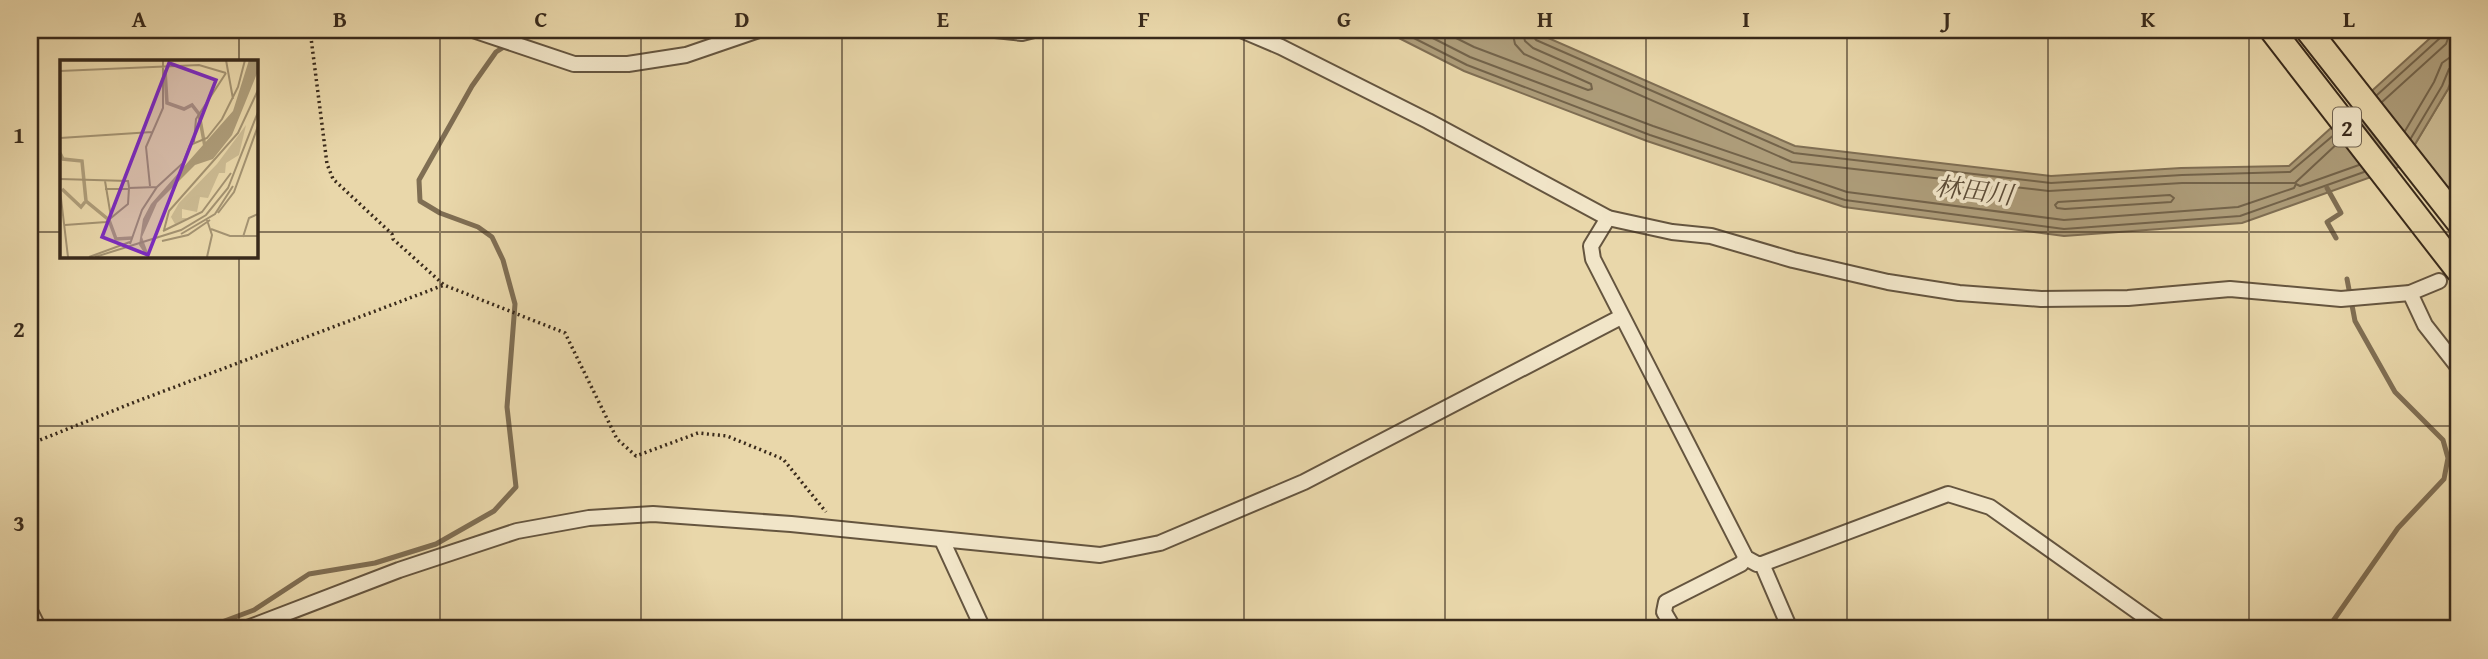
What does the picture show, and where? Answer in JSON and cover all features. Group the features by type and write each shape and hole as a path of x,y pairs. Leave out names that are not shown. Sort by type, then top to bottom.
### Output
{"highway":[{"name":"2","path":"2272,30 2422,224 2449,275"},
{"name":"2","path":"2308,30 2454,216"}],"street":[{"path":"473,30 574,64 628,64 686,55 759,30"},
{"path":"995,30 1022,33 1034,30"},
{"path":"1241,30 1281,47 1440,127 1608,218 1672,232 1711,236 1793,260 1888,282 1959,293 2041,299 2127,298 2230,289 2341,299 2410,293 2449,275"},
{"path":"1608,218 1591,246 1593,259 1746,558 1762,565 1948,494 1990,507 2162,629"},
{"path":"2410,293 2425,326 2458,368"},
{"path":"245,629 399,570 517,531 589,518 653,514 1100,555 1160,542 1304,481 1621,317"},
{"path":"942,541 983,629"},
{"path":"1674,629 1664,612 1666,603 1741,564 1746,558"},
{"path":"1762,565 1790,629"},
{"path":"30,611 39,629"}],"path":[{"path":"310,30 327,164 333,180 393,234 393,239 443,285 565,333 617,439 636,456 698,433 727,436 783,459 820,503 837,529"},
{"path":"30,444 443,285"}],"shaded area":[{"path":"2458,65 2458,183 2425,197 2402,166 2448,89"}],"water":[{"name":"林田川","path":"1383,30 1530,30 1795,146 2051,176 2181,168 2289,166 2439,30 2458,30 2458,65 2448,89 2402,166 2242,223 2064,236 1844,207 1647,141 1464,71"}],"waterway":[{"path":"203,629 254,610 309,574 375,563 436,544 494,511 516,487 507,407 515,304 503,260 492,237 478,227 440,213 420,201 419,180 472,86 496,52 530,30"},
{"path":"2327,188 2341,213 2327,222 2336,238"},
{"path":"2323,629 2333,621 2398,528 2444,479 2448,458 2443,440 2395,392 2355,321 2347,279"}]}
